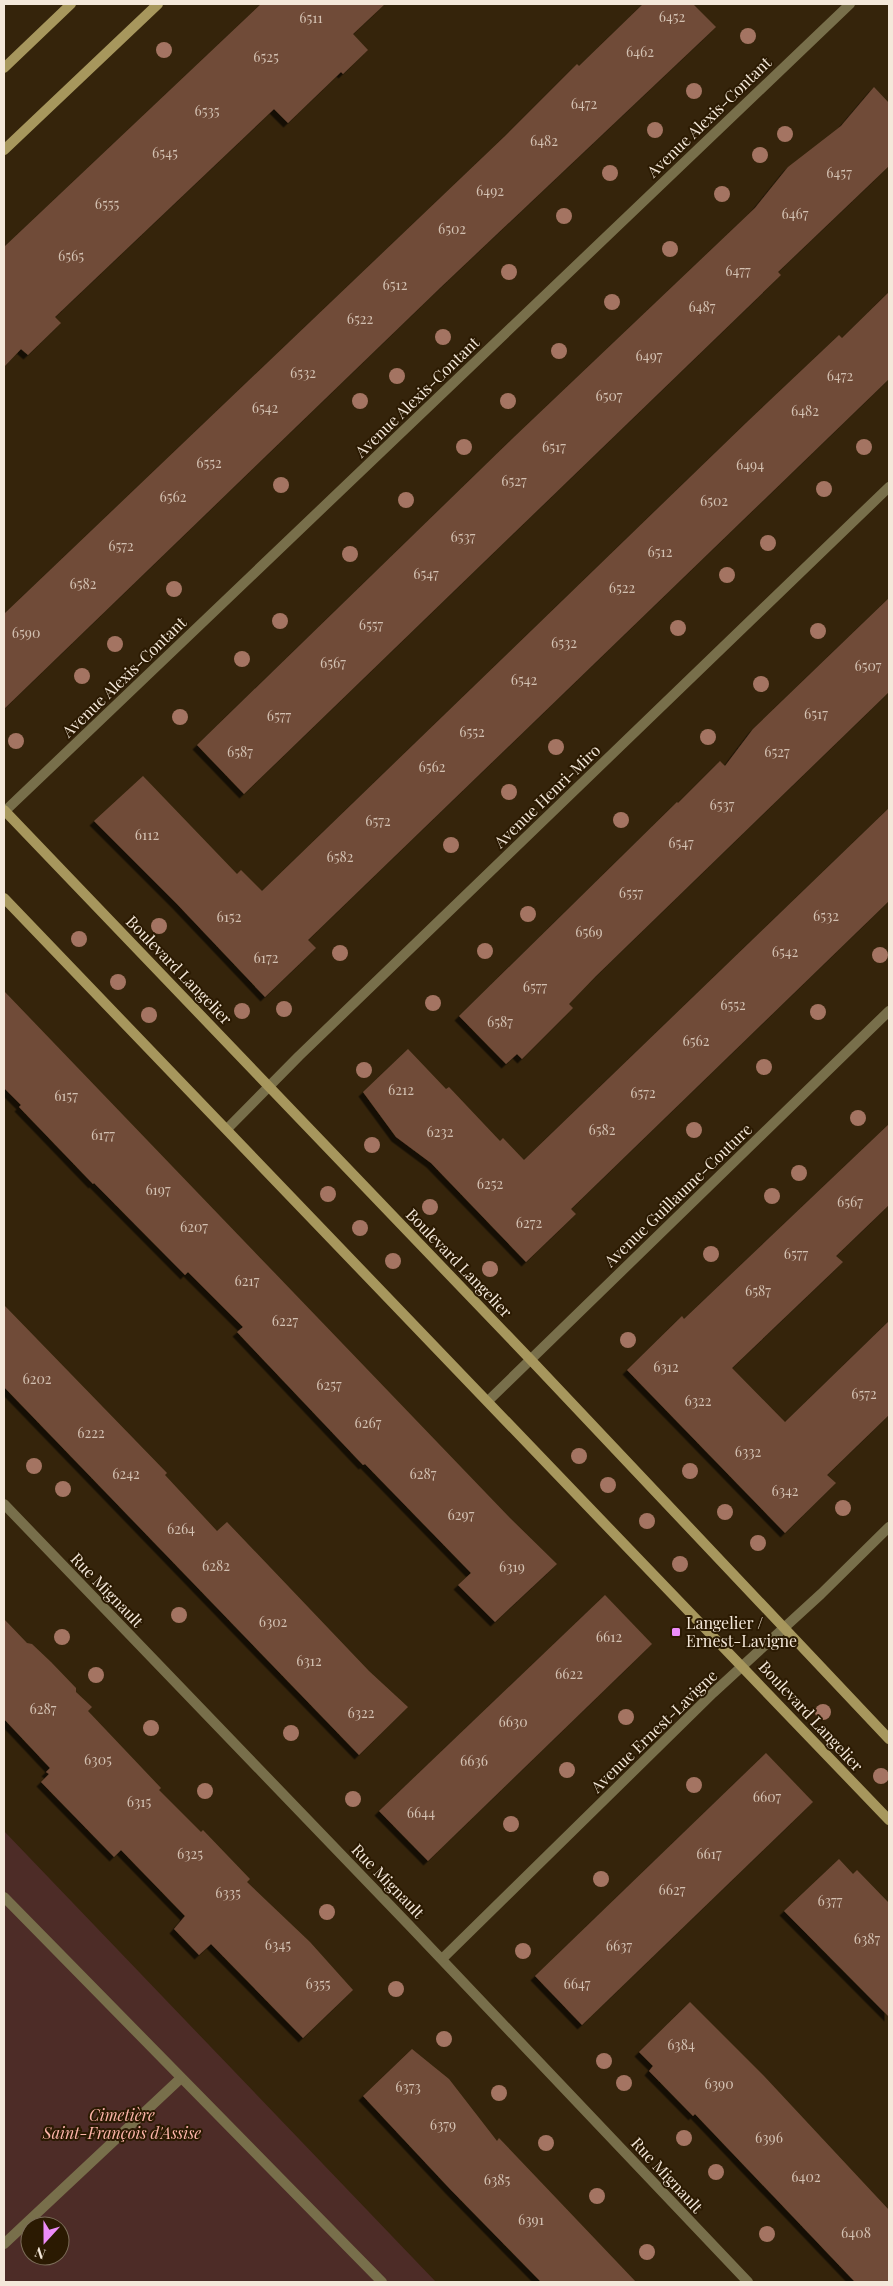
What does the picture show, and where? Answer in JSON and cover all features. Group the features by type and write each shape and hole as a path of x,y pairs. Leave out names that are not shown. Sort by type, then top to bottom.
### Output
{"main road":[{"path":"4,68 71,4"},
{"path":"4,150 158,4"},
{"name":"Boulevard Langelier","path":"4,811 270,1086 889,1739"},
{"name":"Boulevard Langelier","path":"4,898 488,1400 889,1820"}],"street":[{"name":"Avenue Alexis-Contant","path":"4,811 850,4"},
{"name":"Avenue Henri-Miro","path":"227,1129 889,486"},
{"name":"Avenue Guillaume-Couture","path":"488,1400 889,1011"},
{"name":"Rue Mignault","path":"4,1504 442,1959 748,2282"},
{"name":"Avenue Ernest-Lavigne","path":"442,1959 743,1666 889,1527"},
{"path":"4,1898 382,2282"},
{"path":"4,2244 181,2078"}],"green space":[{"name":"Cimetière Saint-François d'Assise","path":"4,1831 436,2282 4,2282"}],"building":[{"path":"261,4 385,4 353,34 368,50 343,74 341,72 288,123 274,109 55,317 61,323 28,355 21,349 4,367 4,247"},
{"path":"643,4 693,4 716,27 441,287 4,709 4,614 504,137 577,64 579,66"},
{"path":"874,87 889,103 889,166 778,272 781,275 244,794 197,745 512,439 755,208 788,167 841,126"},
{"path":"889,292 889,379 308,940 316,948 265,997 177,904 94,821 143,776 237,874 241,870 262,891 746,423 839,335 842,338"},
{"path":"889,598 889,692 596,976 569,1004 573,1008 522,1059 517,1054 506,1064 459,1016 720,761 725,766 753,729"},
{"path":"889,808 889,901 571,1209 576,1214 526,1262 431,1163 396,1137 363,1092 408,1049 446,1089 449,1087 500,1141 503,1138 524,1160"},
{"path":"4,991 510,1518 557,1564 495,1622 458,1585 471,1573 365,1464 363,1465 237,1332 243,1327 188,1272 185,1275 93,1184 19,1107 21,1105 4,1088"},
{"path":"889,1124 889,1205 836,1256 843,1262 732,1368 785,1422 889,1321 889,1415 827,1475 836,1483 785,1533 627,1370 682,1316 684,1319"},
{"path":"4,1305 167,1473 165,1475 217,1531 227,1522 369,1671 408,1707 359,1755 4,1387"},
{"path":"605,1595 652,1644 428,1861 379,1811"},
{"path":"4,1619 76,1688 76,1692 92,1707 88,1711 161,1788 159,1790 201,1832 203,1830 250,1879 247,1882 310,1942 353,1990 303,2038 211,1944 199,1955 174,1929 185,1916 121,1850 114,1857 41,1782 49,1774 46,1772 50,1768 4,1719"},
{"path":"766,1753 813,1802 582,2025 535,1976"},
{"path":"839,1859 853,1874 857,1870 889,1903 889,2017 784,1911"},
{"path":"690,2002 764,2076 889,2210 889,2282 855,2282 695,2114 693,2116 649,2071 653,2066 639,2052"},
{"path":"412,2049 449,2079 497,2141 499,2138 636,2282 541,2282 450,2189 363,2096"}],"place":[{"name":"Langelier / Ernest-Lavigne","path":"676,1632"}]}
